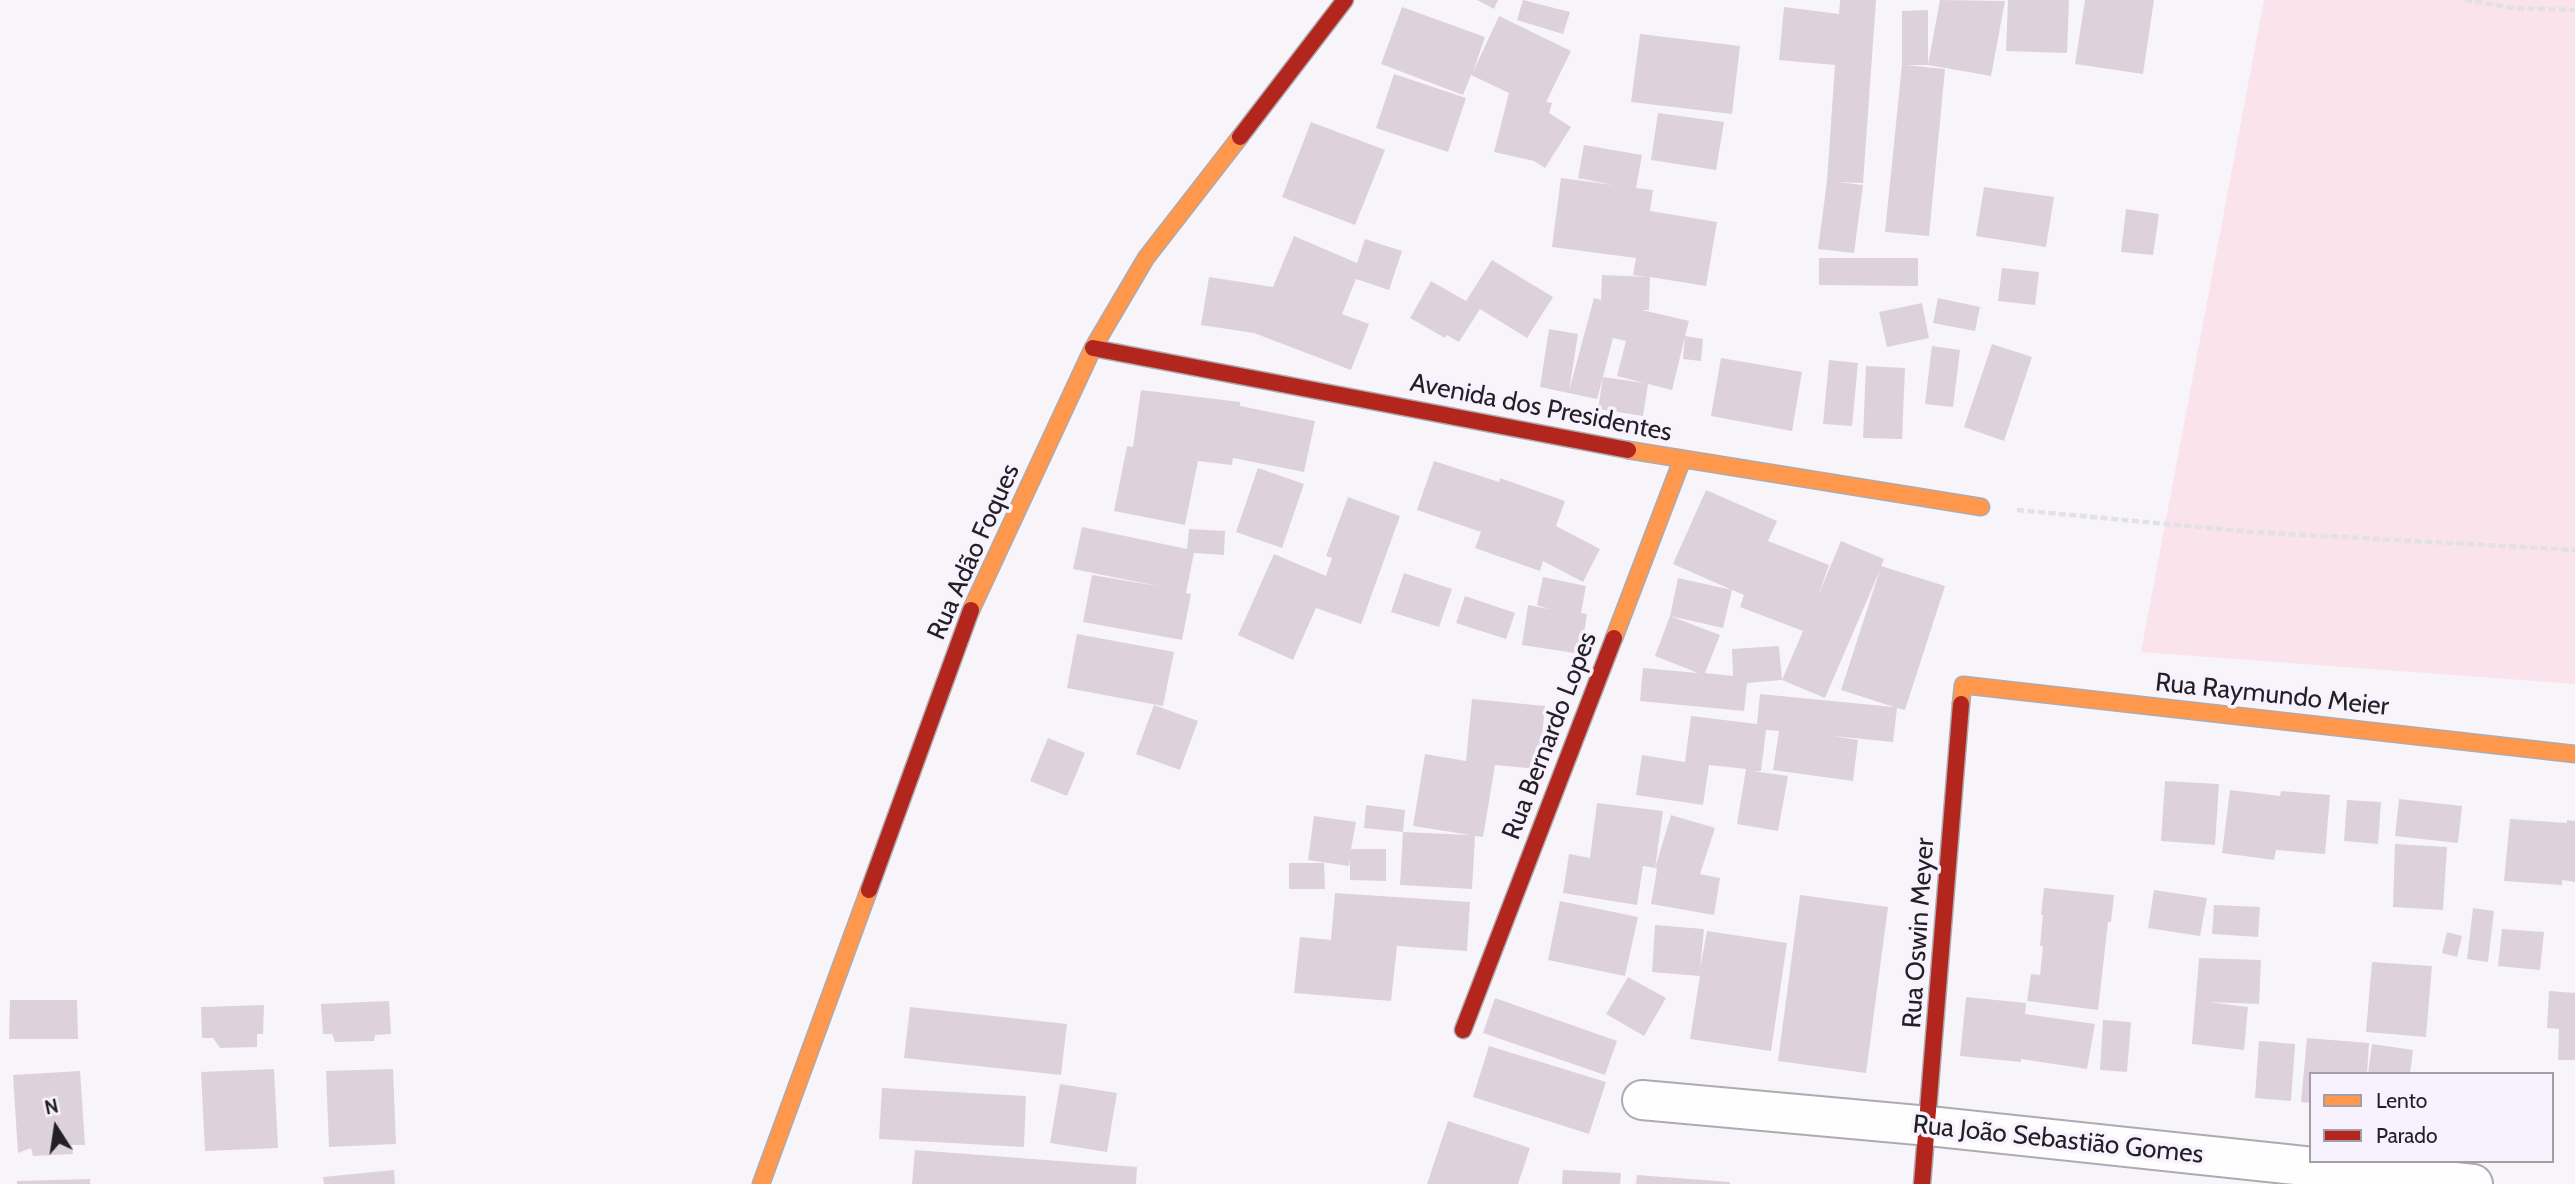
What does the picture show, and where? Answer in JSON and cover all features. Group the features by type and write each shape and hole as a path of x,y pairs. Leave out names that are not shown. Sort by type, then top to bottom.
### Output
{"street":[{"name":"Rua Adão Foques","path":"761,1184 976,597 1093,348 1146,258 1345,0"},
{"name":"Avenida dos Presidentes","path":"1093,348 1682,460 1981,507"},
{"name":"Rua Bernardo Lopes","path":"1463,1030 1682,460"},
{"name":"Rua Raymundo Meier","path":"1963,685 2575,754"},
{"name":"Rua Oswin Meyer","path":"1922,1184 1929,1126 1963,685"},
{"name":"Rua João Sebastião Gomes","path":"1642,1100 1929,1126 2473,1184"}],"path":[{"path":"2465,0 2512,8 2575,10"},
{"path":"1981,507 2253,532 2575,550"}],"shaded area":[{"path":"2264,0 2575,0 2575,684 2141,652"}],"building":[{"path":"1477,0 1498,0 1494,9"},
{"path":"1523,0 1570,12 1563,34 1517,20"},
{"path":"1840,0 1876,0 1863,183 1838,182 1863,185 1854,253 1818,249 1827,181 1835,65 1779,60 1784,7 1839,14"},
{"path":"1940,0 2005,1 1991,76 1928,65"},
{"path":"2008,0 2069,0 2067,53 2006,51"},
{"path":"2085,0 2154,0 2143,74 2075,64"},
{"path":"1402,7 1485,37 1473,72 1499,16 1571,51 1546,102 1552,103 1549,113 1571,127 1545,168 1534,161 1494,152 1509,93 1471,75 1463,95 1381,64"},
{"path":"1928,10 1928,65 1905,65 1945,69 1929,236 1885,232 1902,65 1902,11"},
{"path":"1640,34 1740,46 1732,114 1631,102"},
{"path":"1394,74 1466,98 1448,152 1376,128"},
{"path":"1658,113 1724,122 1716,170 1651,160"},
{"path":"1311,122 1385,150 1355,225 1282,197"},
{"path":"1584,145 1642,155 1636,188 1653,190 1650,211 1717,222 1706,286 1650,277 1649,310 1642,310 1689,321 1685,336 1703,339 1701,361 1683,359 1685,337 1672,390 1648,384 1643,416 1598,409 1603,377 1597,399 1540,387 1549,329 1578,334 1569,391 1594,298 1601,300 1602,275 1648,277 1633,275 1636,258 1552,247 1561,178 1613,185 1578,178","holes":["1613,338 1626,341 1617,376 1644,383 1603,377"]},
{"path":"1984,187 2054,197 2046,247 1976,236"},
{"path":"2126,209 2159,214 2153,255 2121,252"},
{"path":"1294,236 1357,263 1365,239 1402,251 1389,290 1356,279 1342,314 1369,324 1351,370 1254,333 1201,325 1209,277 1273,287"},
{"path":"1819,258 1918,258 1918,286 1819,285"},
{"path":"1492,260 1553,297 1527,338 1480,309 1459,342 1447,335 1445,338 1410,318 1431,281 1466,301"},
{"path":"2002,268 2039,272 2035,305 1998,301"},
{"path":"1938,298 1980,307 1975,331 1933,323"},
{"path":"1922,303 1929,338 1887,347 1879,312"},
{"path":"1992,344 2032,357 2004,441 1964,427"},
{"path":"1932,346 1960,350 1953,407 1925,404"},
{"path":"1721,358 1802,372 1792,431 1711,416"},
{"path":"1829,360 1858,363 1852,426 1823,424"},
{"path":"1866,366 1905,368 1902,439 1863,438"},
{"path":"1141,390 1240,402 1240,406 1315,421 1304,472 1233,458 1232,465 1198,461 1185,525 1114,511 1127,446 1133,447"},
{"path":"1434,461 1499,482 1500,478 1565,501 1556,526 1600,549 1583,582 1543,561 1540,571 1475,548 1481,532 1417,510"},
{"path":"1258,468 1304,484 1282,548 1236,532"},
{"path":"1706,490 1777,521 1768,541 1829,565 1818,596 1841,541 1884,559 1881,566 1945,586 1905,710 1897,708 1893,742 1833,736 1858,740 1853,781 1773,770 1779,731 1766,730 1761,771 1753,771 1788,776 1778,831 1737,824 1746,769 1709,765 1703,805 1636,795 1642,755 1685,762 1691,716 1757,724 1760,694 1894,707 1841,690 1880,570 1825,698 1782,680 1803,631 1740,607 1744,595 1673,564"},
{"path":"1348,497 1400,516 1361,624 1316,608 1293,660 1238,635 1274,554 1326,576 1332,558 1326,556"},
{"path":"1082,527 1187,549 1189,529 1225,531 1224,555 1194,553 1186,593 1191,594 1182,640 1083,622 1092,575 1163,587 1073,569"},
{"path":"1404,573 1452,589 1439,627 1391,612"},
{"path":"1543,577 1586,586 1581,613 1587,614 1581,654 1522,645 1528,605 1549,609 1537,605"},
{"path":"1678,578 1732,590 1723,628 1670,616"},
{"path":"1465,596 1515,613 1506,639 1456,623"},
{"path":"1670,616 1720,635 1705,673 1733,676 1732,649 1779,646 1782,680 1747,683 1744,711 1640,701 1643,668 1698,673 1655,656"},
{"path":"1077,634 1174,652 1163,706 1067,688"},
{"path":"1472,699 1545,706 1539,769 1495,765 1483,837 1475,836 1472,889 1400,885 1403,832 1471,835 1413,826 1425,754 1466,761"},
{"path":"1154,705 1198,721 1180,770 1136,754"},
{"path":"1048,738 1085,753 1067,796 1030,781"},
{"path":"2165,781 2219,784 2215,845 2161,841"},
{"path":"2230,790 2280,796 2281,791 2330,795 2325,854 2276,850 2274,860 2222,853"},
{"path":"2399,799 2462,806 2458,843 2395,836"},
{"path":"2347,800 2381,802 2378,844 2344,841"},
{"path":"1597,803 1663,811 1655,868 1643,866 1637,905 1563,893 1569,854 1590,858"},
{"path":"1366,805 1405,810 1403,832 1364,828"},
{"path":"1671,815 1715,828 1700,874 1720,878 1714,915 1651,904 1655,868"},
{"path":"1314,816 1356,822 1351,849 1386,849 1386,881 1350,880 1350,858 1349,866 1308,860"},
{"path":"2510,819 2567,823 2567,820 2575,821 2575,882 2562,880 2562,885 2504,881"},
{"path":"2395,844 2447,847 2443,910 2393,907"},
{"path":"1289,863 1324,863 1325,889 1289,889"},
{"path":"2044,888 2114,895 2111,922 2108,922 2098,1010 2027,1001 2031,974 2040,975"},
{"path":"2154,890 2207,898 2200,936 2148,928"},
{"path":"1335,893 1470,902 1467,951 1397,946 1391,1001 1294,993 1300,937 1331,940"},
{"path":"1800,895 1888,907 1866,1073 1778,1061"},
{"path":"1560,901 1638,917 1625,976 1548,960"},
{"path":"2214,905 2260,907 2258,937 2212,934"},
{"path":"2473,908 2494,911 2488,962 2467,959"},
{"path":"1655,925 1704,929 1700,969 1707,931 1787,943 1771,1051 1690,1039 1700,976 1652,972"},
{"path":"2502,929 2544,932 2540,970 2498,966"},
{"path":"2447,932 2462,936 2457,957 2442,953"},
{"path":"2199,958 2261,960 2259,1004 2208,1002 2248,1007 2244,1050 2192,1044"},
{"path":"2372,962 2432,966 2426,1037 2366,1032"},
{"path":"1628,977 1666,998 1644,1036 1606,1014"},
{"path":"2549,991 2575,993 2575,1060 2558,1060 2559,1029 2547,1028"},
{"path":"1966,997 2026,1003 2025,1014 2095,1024 2087,1069 2021,1059 2021,1062 1960,1056"},
{"path":"1495,998 1617,1041 1605,1075 1483,1033"},
{"path":"10,1000 77,1000 78,1039 9,1039"},
{"path":"389,1001 391,1034 375,1035 374,1041 335,1042 332,1034 323,1034 321,1004"},
{"path":"264,1005 263,1034 257,1034 257,1047 220,1048 213,1038 202,1038 201,1007"},
{"path":"910,1007 1067,1024 1061,1075 904,1058"},
{"path":"2103,1020 2131,1022 2127,1072 2100,1070"},
{"path":"2307,1038 2369,1043 2367,1072 2309,1072 2309,1103 2301,1102"},
{"path":"2259,1041 2295,1044 2291,1101 2255,1098"},
{"path":"2372,1044 2413,1050 2410,1072 2368,1072"},
{"path":"1489,1046 1606,1082 1589,1134 1473,1097"},
{"path":"274,1069 278,1148 205,1151 201,1072"},
{"path":"393,1069 396,1144 329,1147 326,1071"},
{"path":"80,1071 85,1145 72,1145 73,1154 33,1156 31,1148 18,1153 13,1075"},
{"path":"1060,1084 1117,1093 1107,1152 1050,1143"},
{"path":"882,1088 1026,1096 1024,1147 879,1139"},
{"path":"1448,1121 1530,1148 1518,1184 1427,1184"},
{"path":"915,1150 1137,1167 1136,1184 912,1184"},
{"path":"394,1170 395,1184 324,1184 323,1177"},
{"path":"1563,1170 1621,1173 1620,1184 1562,1184"},
{"path":"1637,1175 1730,1182 1730,1184 1636,1184"},
{"path":"90,1179 90,1184 17,1184 17,1181"}],"traffic: slow":[{"path":"971,610 1093,348 1146,258 1240,137"},
{"path":"1628,450 1981,507"},
{"path":"1614,638 1682,460"},
{"path":"1961,704 1963,685 2575,754"},
{"path":"761,1184 869,890"}],"traffic: jam":[{"path":"1240,137 1345,0"},
{"path":"1093,348 1628,450"},
{"path":"869,890 971,610"},
{"path":"1463,1030 1614,638"},
{"path":"1922,1184 1961,704"}]}
